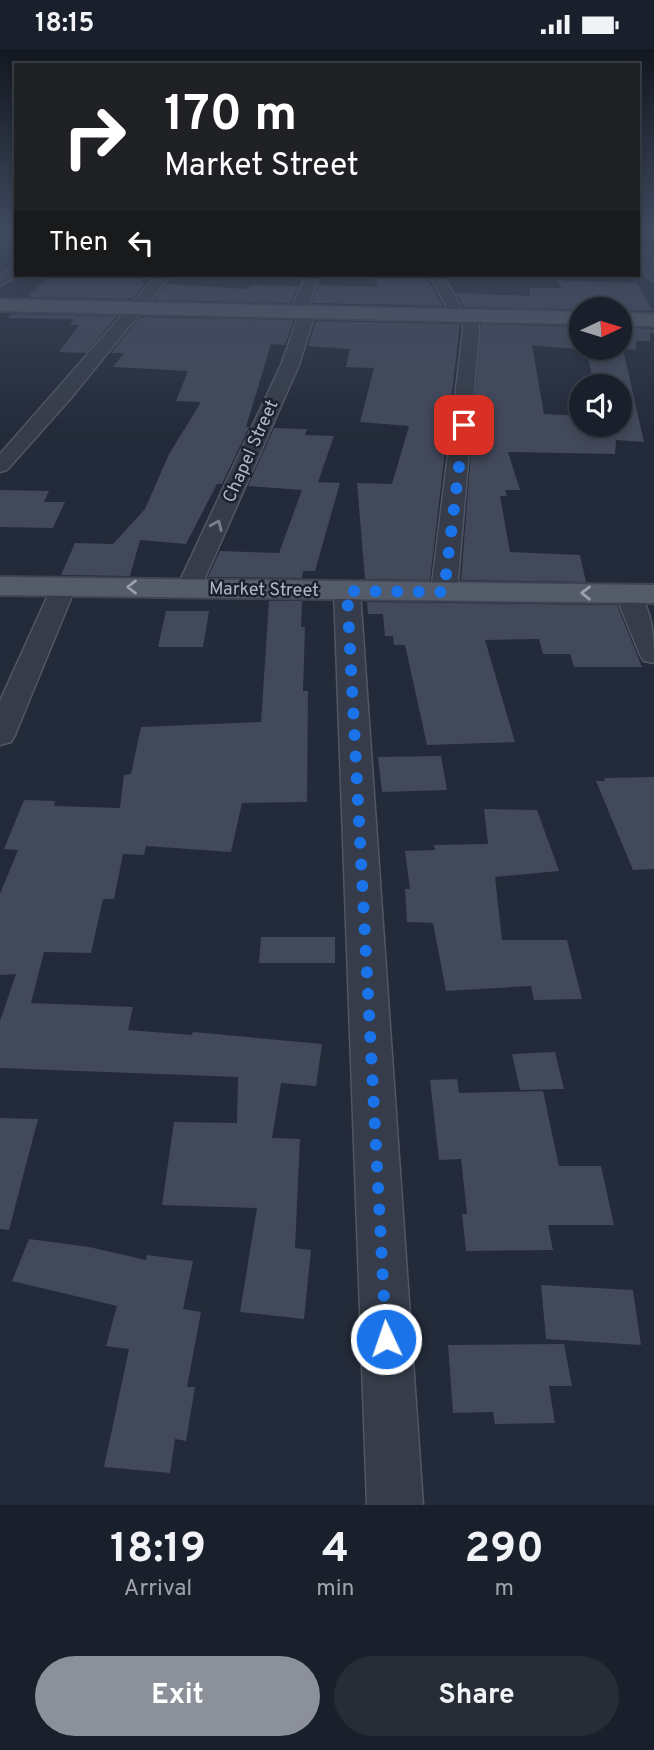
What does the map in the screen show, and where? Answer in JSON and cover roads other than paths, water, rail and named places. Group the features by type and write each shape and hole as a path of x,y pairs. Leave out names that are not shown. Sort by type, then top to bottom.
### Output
{"main road":[{"path":"0,305 569,318"},
{"path":"632,319 654,320"},
{"name":"Market Street","path":"0,586 641,594"}],"street":[{"path":"0,466 146,299"},
{"name":"Chapel Street","path":"189,587 290,365 305,320 300,307 303,299"},
{"path":"444,592 462,448 471,331 452,299"},
{"path":"0,735 64,586"},
{"path":"347,591 395,1505"},
{"path":"641,594 654,656"}]}
